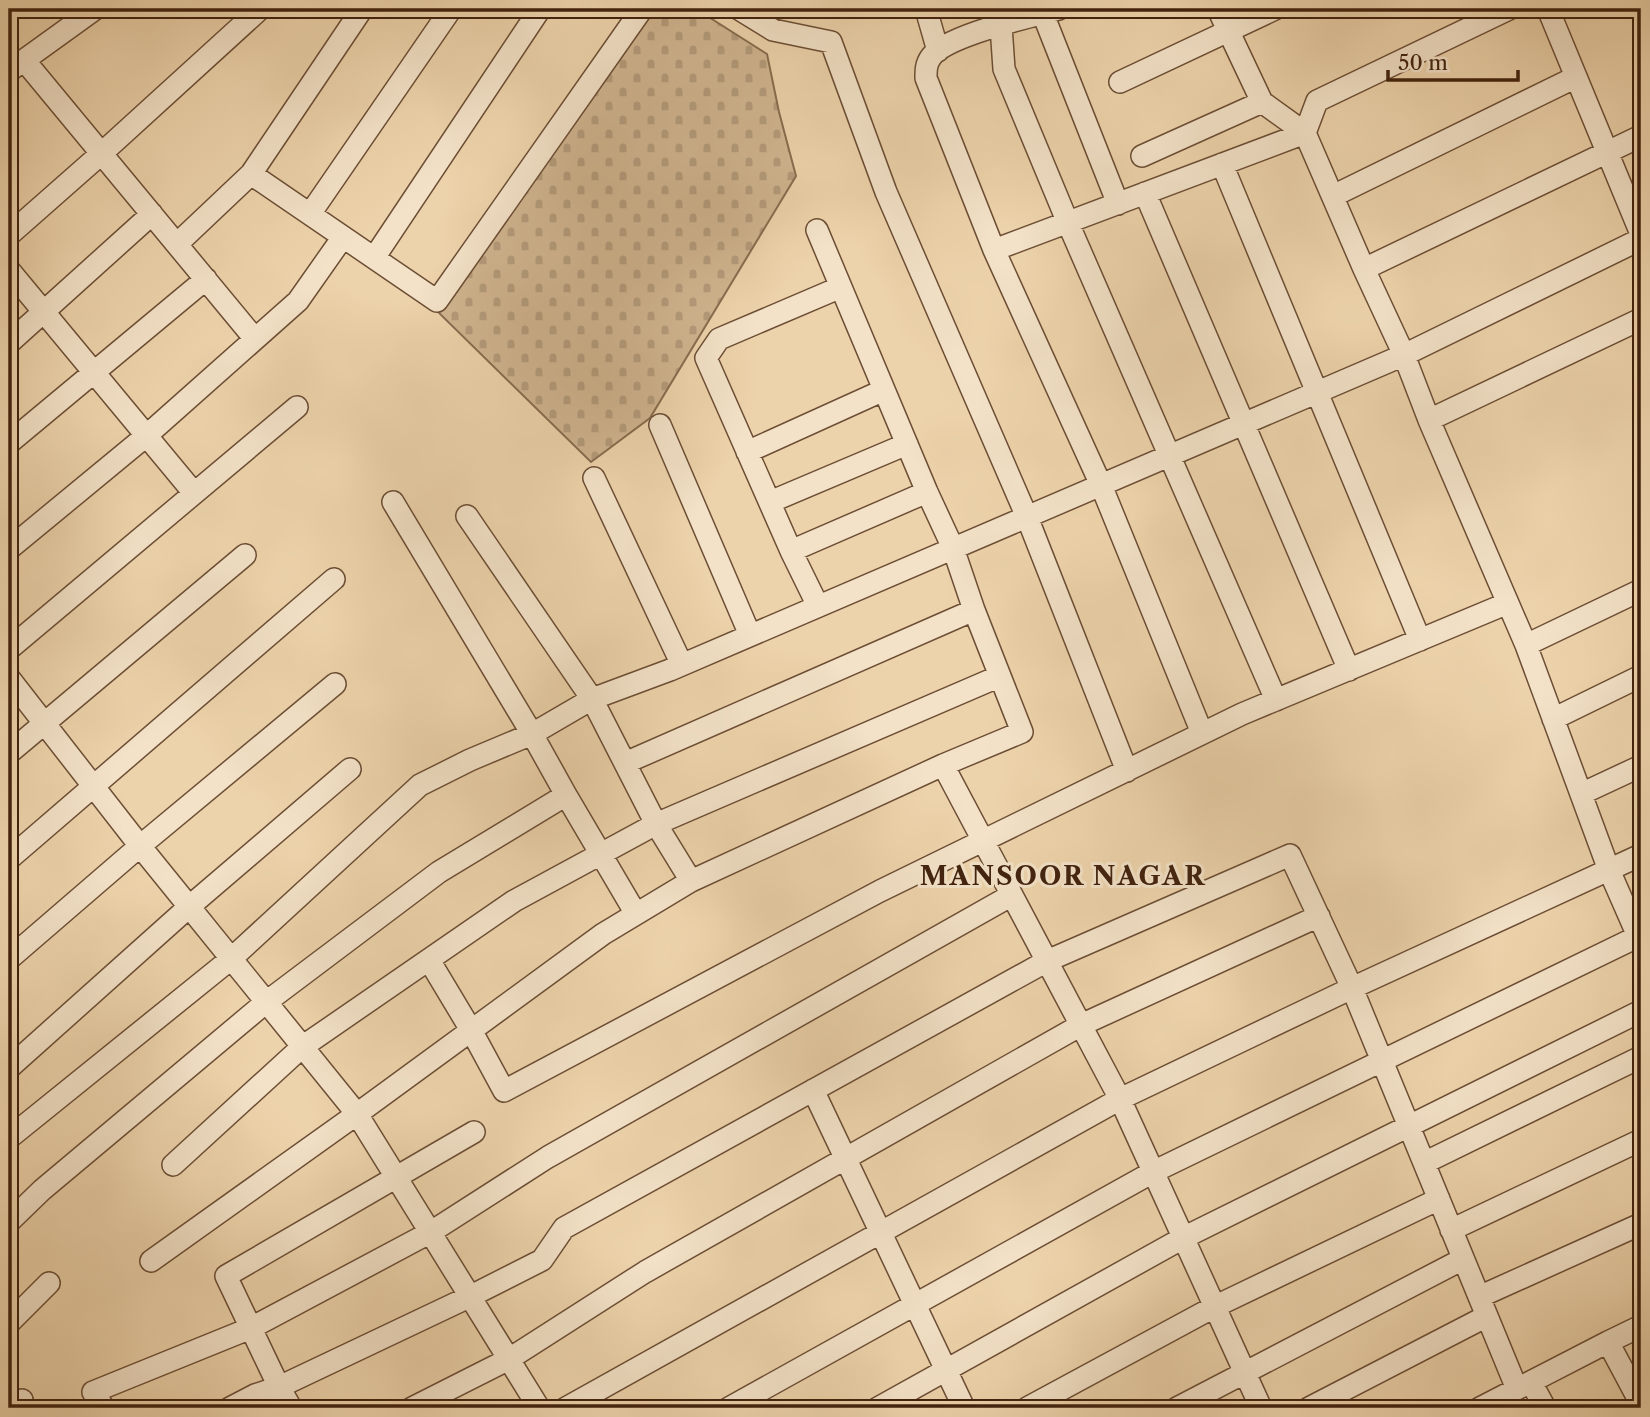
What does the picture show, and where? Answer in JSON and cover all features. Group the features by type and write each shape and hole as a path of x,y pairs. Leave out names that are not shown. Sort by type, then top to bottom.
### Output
{"street":[{"path":"95,9 17,66 102,153 255,339"},
{"path":"9,235 260,9"},
{"path":"177,244 251,174 362,9"},
{"path":"310,214 451,9"},
{"path":"374,258 540,9"},
{"path":"251,174 437,301 642,9"},
{"path":"739,9 773,30 831,42 886,192 1027,517 1128,771"},
{"path":"926,9 938,51"},
{"path":"729,1408 1153,1172 1640,938 1609,870 1526,645 1429,420 1404,355 1305,132 1262,102 1218,9"},
{"path":"1119,82 1275,9"},
{"path":"994,250 1305,132 1317,101 1509,9"},
{"path":"9,1138 232,958 420,785 533,734 592,699 682,665 1404,355 1641,236 1548,9"},
{"path":"1118,204 1051,11 958,38 932,56 926,66 926,78 994,250 1101,485 1202,733"},
{"path":"1001,26 1004,69 1068,223 1276,700"},
{"path":"1333,196 1576,77"},
{"path":"1142,156 1262,102"},
{"path":"1364,269 1641,136"},
{"path":"1222,164 1420,640"},
{"path":"1145,193 1349,670"},
{"path":"9,342 152,214"},
{"path":"151,1261 603,934 691,881 943,765 1022,732 974,610 953,548 926,492 817,230"},
{"path":"9,550 146,436 298,301 343,237"},
{"path":"9,270 194,493"},
{"path":"9,443 206,279"},
{"path":"818,606 706,358 719,339 841,287"},
{"path":"1429,420 1641,319"},
{"path":"747,452 884,390"},
{"path":"9,649 297,407"},
{"path":"660,425 750,635"},
{"path":"769,502 906,444"},
{"path":"594,478 682,665"},
{"path":"791,551 926,492"},
{"path":"393,502 533,734 636,914"},
{"path":"467,516 592,699 656,824 691,881"},
{"path":"9,752 244,555"},
{"path":"9,859 334,579"},
{"path":"1526,645 1641,590"},
{"path":"429,960 504,1091 880,891 1202,733 1508,603"},
{"path":"625,763 974,610"},
{"path":"173,1165 302,1047 514,901 656,824 1000,676"},
{"path":"1553,719 1641,677"},
{"path":"9,678 265,1003 357,1114 539,1408"},
{"path":"9,959 335,684"},
{"path":"943,765 1120,1099 1261,1408"},
{"path":"1581,794 1641,766"},
{"path":"9,1068 190,906 350,769"},
{"path":"9,1223 42,1189 265,1003 439,872 566,795"},
{"path":"230,1408 542,1260 564,1228 1047,961 1290,855 1352,988 1483,1307 1524,1385 1545,1408"},
{"path":"566,1408 1120,1099 1352,988 1641,855"},
{"path":"104,1408 93,1392 251,1328 431,1232 548,1157 1012,895"},
{"path":"411,1408 509,1359 645,1272 1081,1025 1319,916"},
{"path":"878,1408 1183,1238 1641,1011"},
{"path":"1424,1163 1641,1057"},
{"path":"813,1090 964,1408"},
{"path":"291,1408 226,1276 474,1132"},
{"path":"1451,1230 1641,1140"},
{"path":"1027,1408 1214,1307 1439,1199"},
{"path":"1309,1408 1483,1307 1641,1224"},
{"path":"1177,1408 1463,1259"},
{"path":"9,1323 49,1283"},
{"path":"1480,1408 1641,1326"},
{"path":"1608,1342 1641,1404"}],"green space":[{"path":"653,9 696,9 767,54 796,176 650,418 591,462 439,313"}],"district":[{"name":"MANSOOR NAGAR","path":"1063,876"}]}
